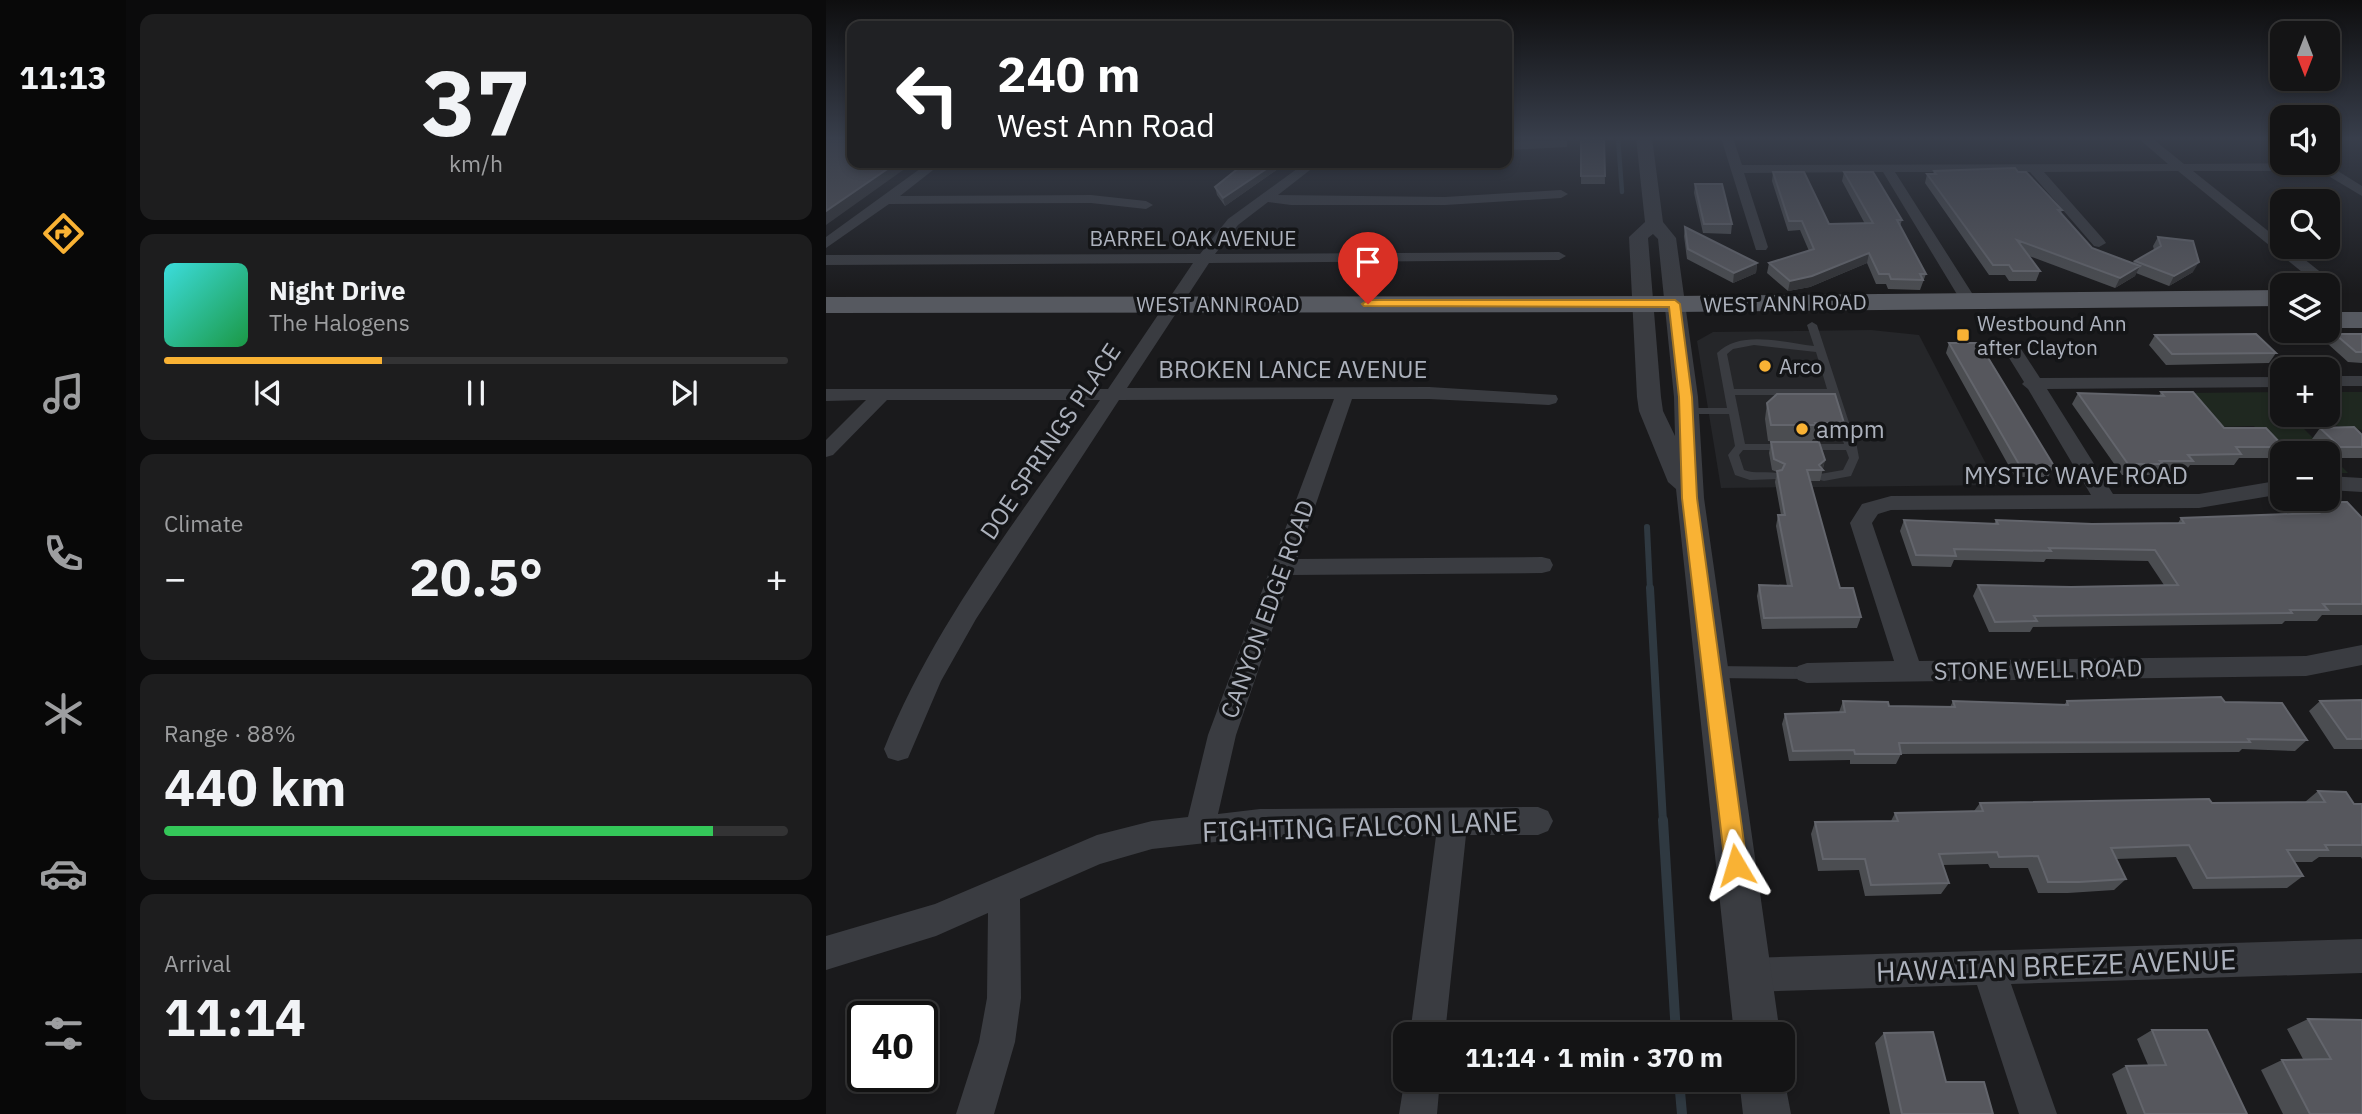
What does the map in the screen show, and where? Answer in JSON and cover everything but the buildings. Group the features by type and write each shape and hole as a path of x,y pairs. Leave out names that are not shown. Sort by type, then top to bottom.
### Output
{"main road":[{"name":"WEST ANN ROAD","path":"826,305 1175,304 1675,315 1969,301 2270,298"},
{"path":"1816,337 1850,313 1961,309 1969,306 1969,301"},
{"path":"2158,322 2194,311 2270,310"},
{"name":"WEST ANN ROAD","path":"826,328 1159,327 1643,315"},
{"name":"WEST ANN ROAD","path":"1675,315 1816,337 2158,322 2270,321"},
{"path":"2340,320 2362,320"}],"street":[{"path":"826,244 899,190"},
{"name":"DOE SPRINGS PLACE","path":"898,749 917,701 960,623 1204,259 1233,222 1275,190"},
{"path":"1650,190 1654,223 1667,239 1686,411 1690,498 1755,1022"},
{"path":"1743,190 1760,247"},
{"path":"1900,190 1969,301"},
{"path":"2053,190 2099,243"},
{"path":"2206,190 2308,273"},
{"path":"1264,198 1291,201 1445,201 1561,194"},
{"path":"885,200 1091,199 1146,205"},
{"path":"1654,223 1638,237 1651,411 1690,498"},
{"name":"BARREL OAK AVENUE","path":"826,260 1559,256"},
{"path":"2015,353 2031,384 2106,501"},
{"path":"2340,381 2362,381"},
{"path":"2031,384 2270,382"},
{"name":"CANYON EDGE ROAD","path":"1200,829 1222,735 1345,393"},
{"name":"BROKEN LANCE AVENUE","path":"826,395 1429,393 1549,399"},
{"path":"826,451 881,394"},
{"path":"1651,411 1686,411"},
{"path":"2340,484 2362,485"},
{"name":"MYSTIC WAVE ROAD","path":"1910,671 1861,523 1870,509 1891,503 2199,501 2270,489"},
{"path":"1283,567 1542,565"},
{"name":"STONE WELL ROAD","path":"1807,673 2306,666 2362,655"},
{"path":"1429,1022 1453,821"},
{"name":"FIGHTING FALCON LANE","path":"826,953 936,920 1097,850 1152,835 1260,823 1538,821"},
{"path":"975,1114 997,1042 1004,998 1004,890"},
{"name":"HAWAIIAN BREEZE AVENUE","path":"1749,975 1990,969 2220,958 2362,956"},
{"path":"1990,969 2038,1114"},
{"path":"1418,1114 1421,1092"},
{"path":"1764,1092 1767,1114"}],"lane":[{"path":"1741,447 1722,353 1731,345 1780,344 1816,337 1854,458 1847,473 1824,477"},
{"path":"1730,392 1834,392"},
{"path":"1686,411 1734,411"},
{"path":"1774,476 1750,476 1739,472 1733,455 1741,447 1852,447"},
{"name":"STONE WELL ROAD","path":"1713,672 1807,673"}],"shaded area":[{"path":"1871,330 1919,335 1997,485 1721,488 1697,341 1713,332"},
{"path":"2270,392 2270,427 2302,427 2316,441 2270,441 2270,444 2254,426 2213,427 2184,393"},
{"path":"2340,392 2362,392 2362,430 2340,426"},
{"path":"2340,465 2348,473 2340,473"}],"waterway":[{"path":"1647,527 1650,589"},
{"path":"1650,588 1663,822"},
{"path":"1663,820 1675,1022"},
{"path":"1680,1092 1682,1114"}],"place":[{"name":"Westbound Ann after Clayton","path":"1963,335"},
{"name":"Arco","path":"1765,366"},
{"name":"ampm","path":"1802,429"}],"route":[{"path":"1368,304 1675,304 1686,397 1690,498 1736,865"}]}
